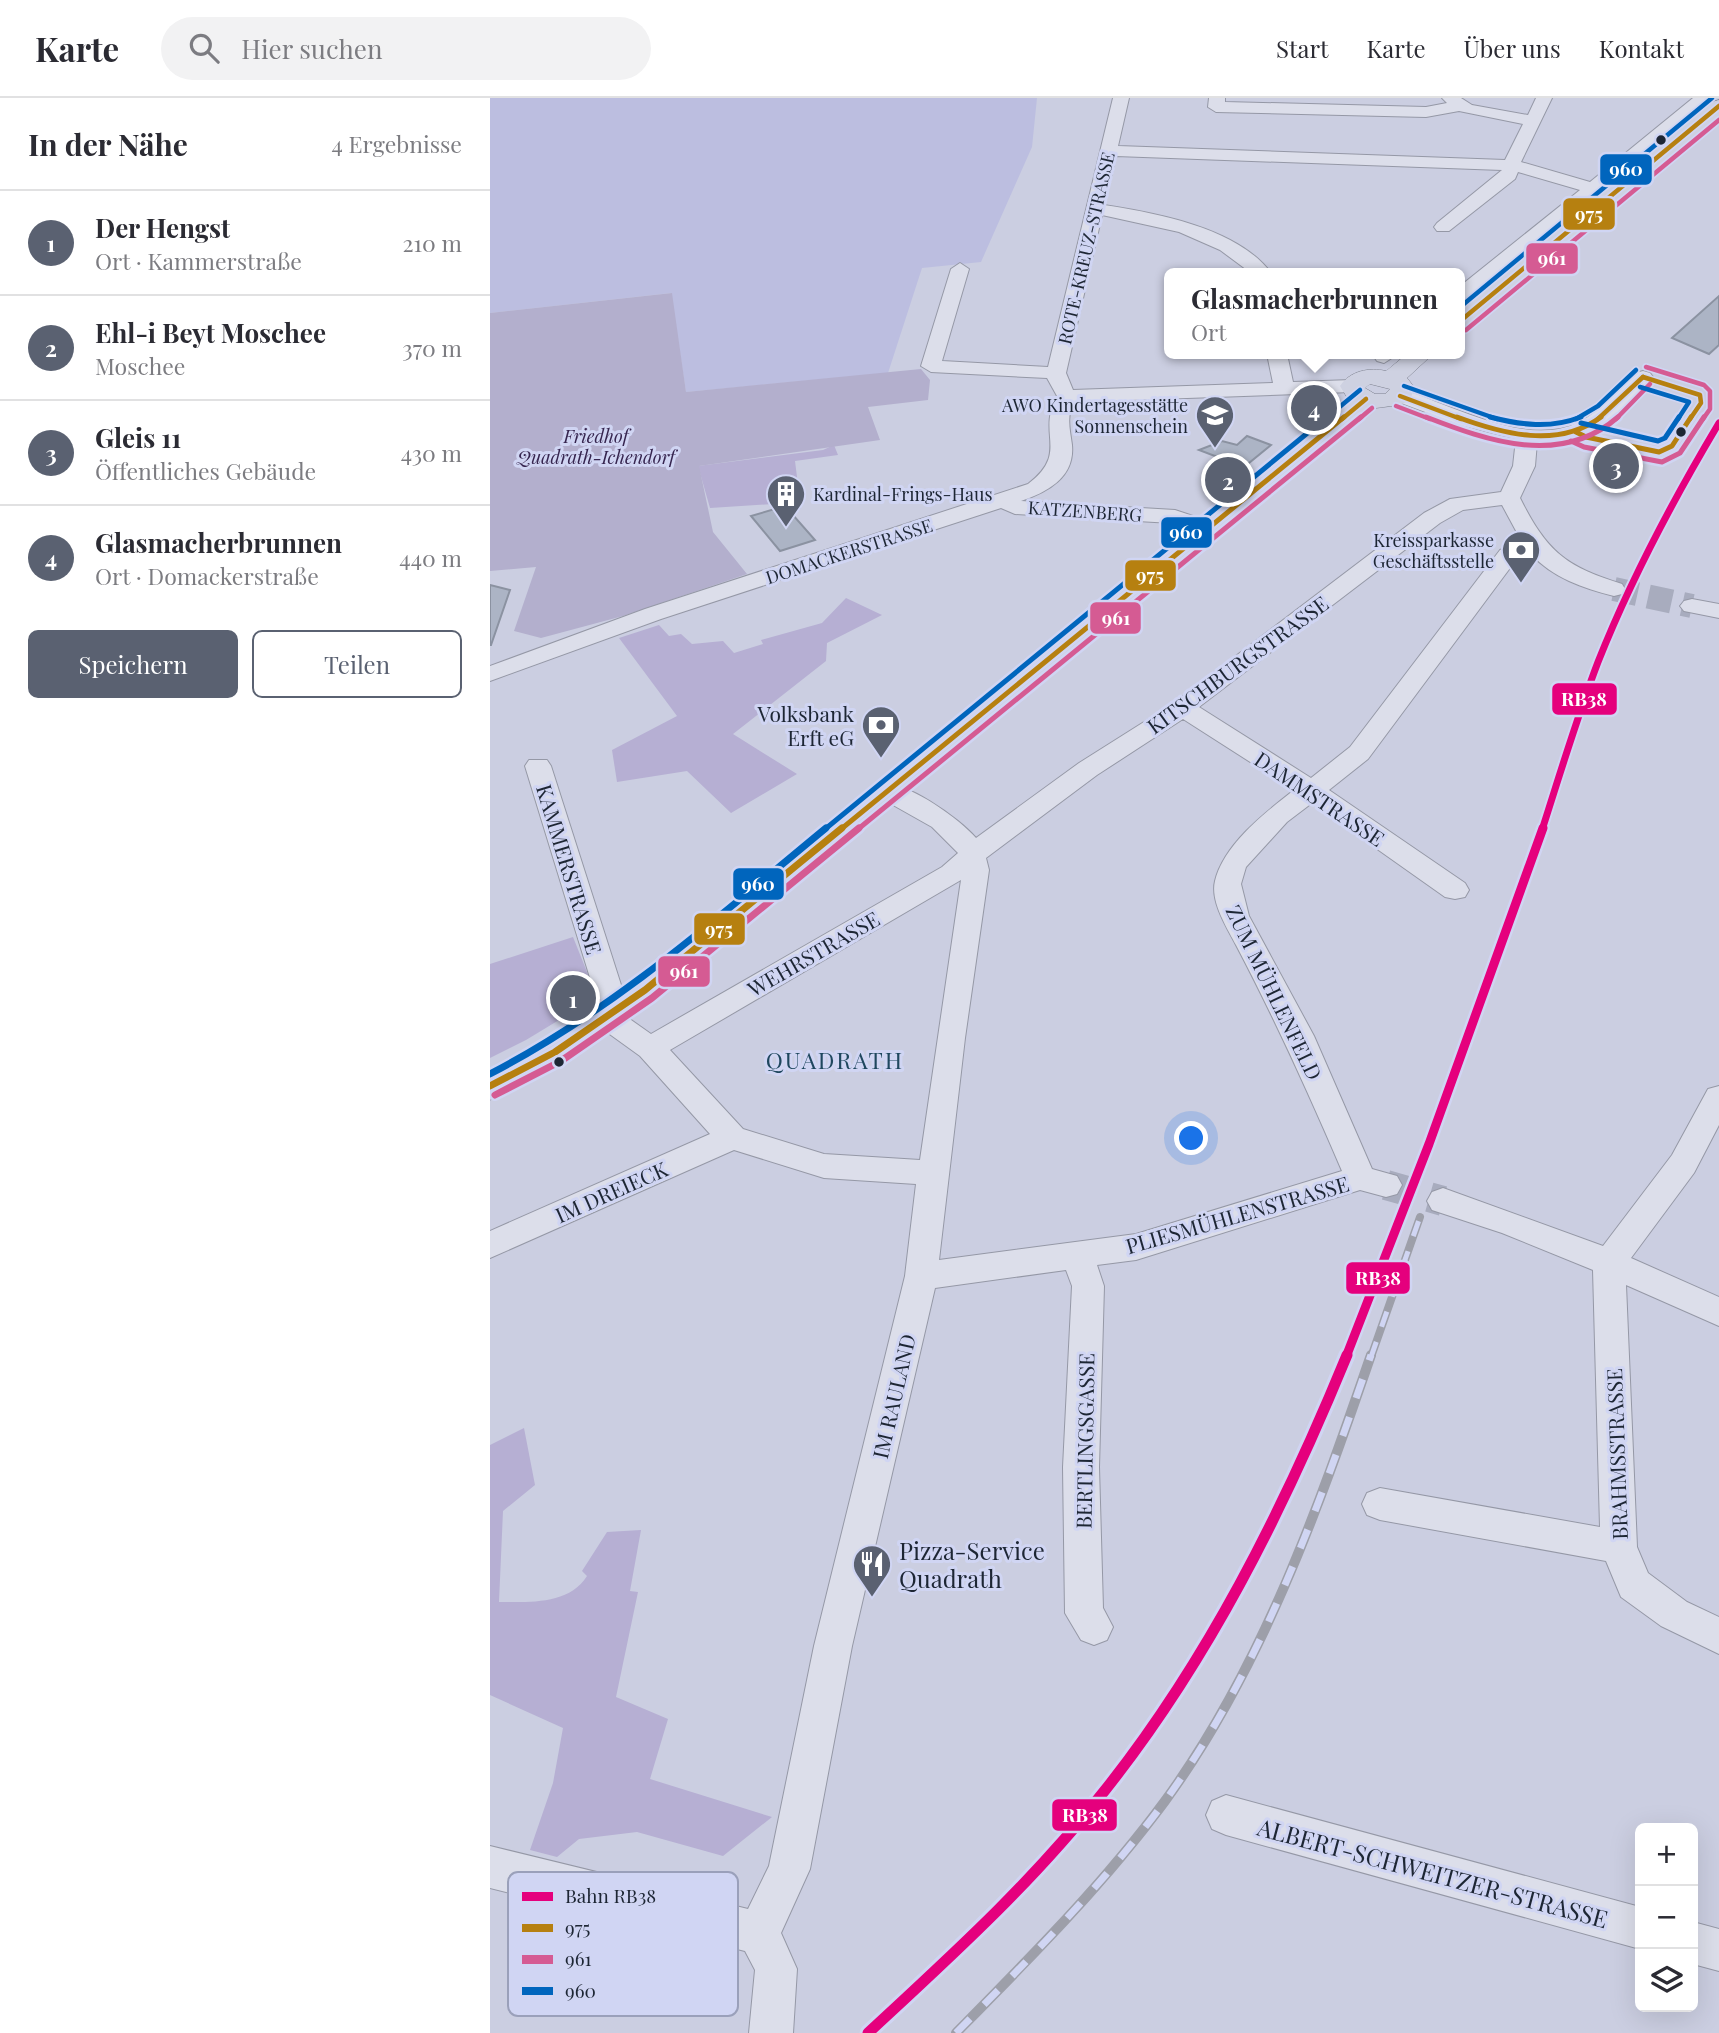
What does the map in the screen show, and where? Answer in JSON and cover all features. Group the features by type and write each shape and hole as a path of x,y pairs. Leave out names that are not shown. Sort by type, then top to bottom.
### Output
{"main road":[{"path":"1465,317 1602,191 1719,106"},
{"path":"490,1086 555,1052 616,1011 1352,408 1359,393 1381,402 1391,371 1412,359"}],"street":[{"name":"ROTE-KREUZ-STRASSE","path":"1067,396 1058,385 1056,373 1097,209 1121,98"},
{"path":"1443,227 1509,175 1511,165 1544,98"},
{"path":"1465,293 1602,191 1703,98"},
{"path":"1217,103 1331,104 1426,112 1455,102 1534,121"},
{"path":"1110,152 1511,165 1602,191"},
{"path":"1097,209 1217,240 1243,254 1257,268"},
{"path":"960,269 931,366 1056,373"},
{"path":"1278,359 1284,389"},
{"path":"1391,371 1527,435 1565,434 1586,427 1643,377"},
{"path":"1067,396 1284,389 1359,393"},
{"name":"DOMACKERSTRASSE","path":"490,674 653,614 1036,489 1059,467 1063,454 1058,411 1067,396"},
{"path":"1527,435 1524,466 1509,498 1533,546 1547,561 1570,576 1614,589"},
{"name":"KITSCHBURGSTRASSE","path":"974,854 1088,769 1183,708 1432,518 1458,504 1509,498"},
{"name":"KATZENBERG","path":"1006,500 1015,507 1175,517 1206,528"},
{"name":"ZUM MÜHLENFELD","path":"1373,1181 1235,916 1227,884 1234,864 1278,816 1359,753 1508,555 1533,546"},
{"path":"1692,606 1719,611"},
{"name":"DAMMSTRASSE","path":"1183,708 1310,789 1455,890"},
{"name":"KAMMERSTRASSE","path":"538,766 616,1011 732,1138"},
{"path":"886,790 947,825 974,854"},
{"name":"WEHRSTRASSE","path":"650,1048 952,873 974,854"},
{"name":"IM RAULAND","path":"759,1933 789,1869 833,1646 921,1276 950,1038 976,870 974,854"},
{"path":"1609,1262 1683,1164 1719,1097"},
{"path":"732,1138 824,1166 934,1173"},
{"name":"IM DREIECK","path":"490,1245 732,1138"},
{"name":"PLIESMÜHLENSTRASSE","path":"921,1276 1136,1247 1373,1181"},
{"path":"1443,1201 1485,1214 1609,1262 1719,1312"},
{"name":"BERTLINGSGASSE","path":"1077,1254 1088,1286 1081,1467 1084,1613 1094,1627"},
{"name":"BRAHMSSTRASSE","path":"1609,1262 1619,1547 1634,1585 1674,1614 1719,1636"},
{"path":"1380,1504 1619,1547"},
{"name":"ALBERT-SCHWEITZER-STRASSE","path":"1226,1815 1635,1927"},
{"path":"490,1867 510,1872"},
{"path":"738,1928 759,1933 776,1969 771,2033"},
{"path":"1698,1944 1719,1950"}],"shaded area":[{"path":"490,98 1037,98 1032,147 981,262 922,268 888,373 686,392 671,293 490,313"},
{"path":"834,445 838,455 795,461 801,509 788,503 710,508 698,466 823,450"},
{"path":"846,598 882,615 827,643 826,661 733,734 797,774 731,813 687,771 617,782 612,750 677,716 619,638 659,625 669,636 681,634 692,644 723,641 734,653 763,644 761,640 822,623"},
{"path":"573,937 597,997 526,1040 490,1058 490,964"},
{"path":"524,1428 535,1485 503,1511 499,1602 548,1600 570,1592 587,1576 582,1571 607,1532 641,1530 630,1591 638,1592 616,1697 668,1719 650,1779 772,1817 723,1856 637,1832 579,1839 557,1857 530,1850 553,1783 563,1728 490,1695 490,1445"}],"green space":[{"name":"Friedhof Quadrath-Ichendorf","path":"672,293 686,392 921,369 930,380 928,400 868,407 880,440 699,466 713,532 747,574 623,616 541,638 514,631 536,567 490,571 490,313"}],"building":[{"path":"1719,296 1719,345 1709,354 1672,338"},
{"name":"AWO Kindertagesstätte Sonnenschein","path":"1247,436 1271,445 1244,467 1199,450 1222,441 1237,445"},
{"name":"Kardinal-Frings-Haus","path":"785,506 815,540 780,551 751,516"},
{"path":"490,585 510,590 491,645 490,645"}],"tunnel":[{"path":"1614,589 1692,606"},
{"path":"1386,1185 1443,1201"}],"railway":[{"path":"1371,1357 1420,1217"},
{"path":"956,2033 1065,1921 1116,1862 1165,1801 1200,1750 1231,1697 1285,1586 1371,1355"}],"rail line":[{"name":"RB38","path":"868,2033 1006,1902 1101,1796 1179,1688 1264,1539 1336,1383 1399,1224 1519,900 1576,722 1613,626 1680,489 1719,423"}],"transit line":[{"name":"960","path":"1465,303 1712,98"},
{"name":"975","path":"1465,317 1719,106"},
{"name":"961","path":"1466,330 1719,120"},
{"name":"961","path":"1571,441 1584,447 1662,462 1680,453 1710,409 1710,391 1704,385 1646,367"},
{"name":"960","path":"1404,386 1469,411 1518,424 1542,426 1564,423 1591,412 1636,370"},
{"name":"975","path":"1400,396 1493,429 1542,436 1565,434 1586,427 1609,410 1643,377"},
{"name":"975","path":"1576,432 1586,437 1659,452 1672,446 1701,403 1700,395 1643,377"},
{"name":"961","path":"1396,406 1492,440 1542,447 1566,445 1589,437 1606,427 1650,384"},
{"name":"960","path":"1581,423 1658,441 1665,438 1689,402 1640,387"},
{"name":"960","path":"490,1074 550,1043 639,982 1360,390"},
{"name":"975","path":"490,1086 555,1052 645,990 1366,399"},
{"name":"961","path":"495,1095 561,1061 652,998 1372,408"}],"place":[{"name":"Glasmacherbrunnen","path":"1314,408"},
{"name":"AWO Kindertagesstätte Sonnenschein","path":"1215,449"},
{"name":"Gleis 11","path":"1616,466"},
{"name":"Ehl-i Beyt Moschee","path":"1228,480"},
{"name":"Kardinal-Frings-Haus","path":"786,528"},
{"name":"Kreissparkasse Geschäftsstelle","path":"1521,584"},
{"name":"Volksbank Erft eG","path":"881,759"},
{"name":"Der Hengst","path":"573,998"},
{"name":"Pizza-Service Quadrath","path":"872,1598"}],"district":[{"name":"QUADRATH","path":"835,1059"}]}
